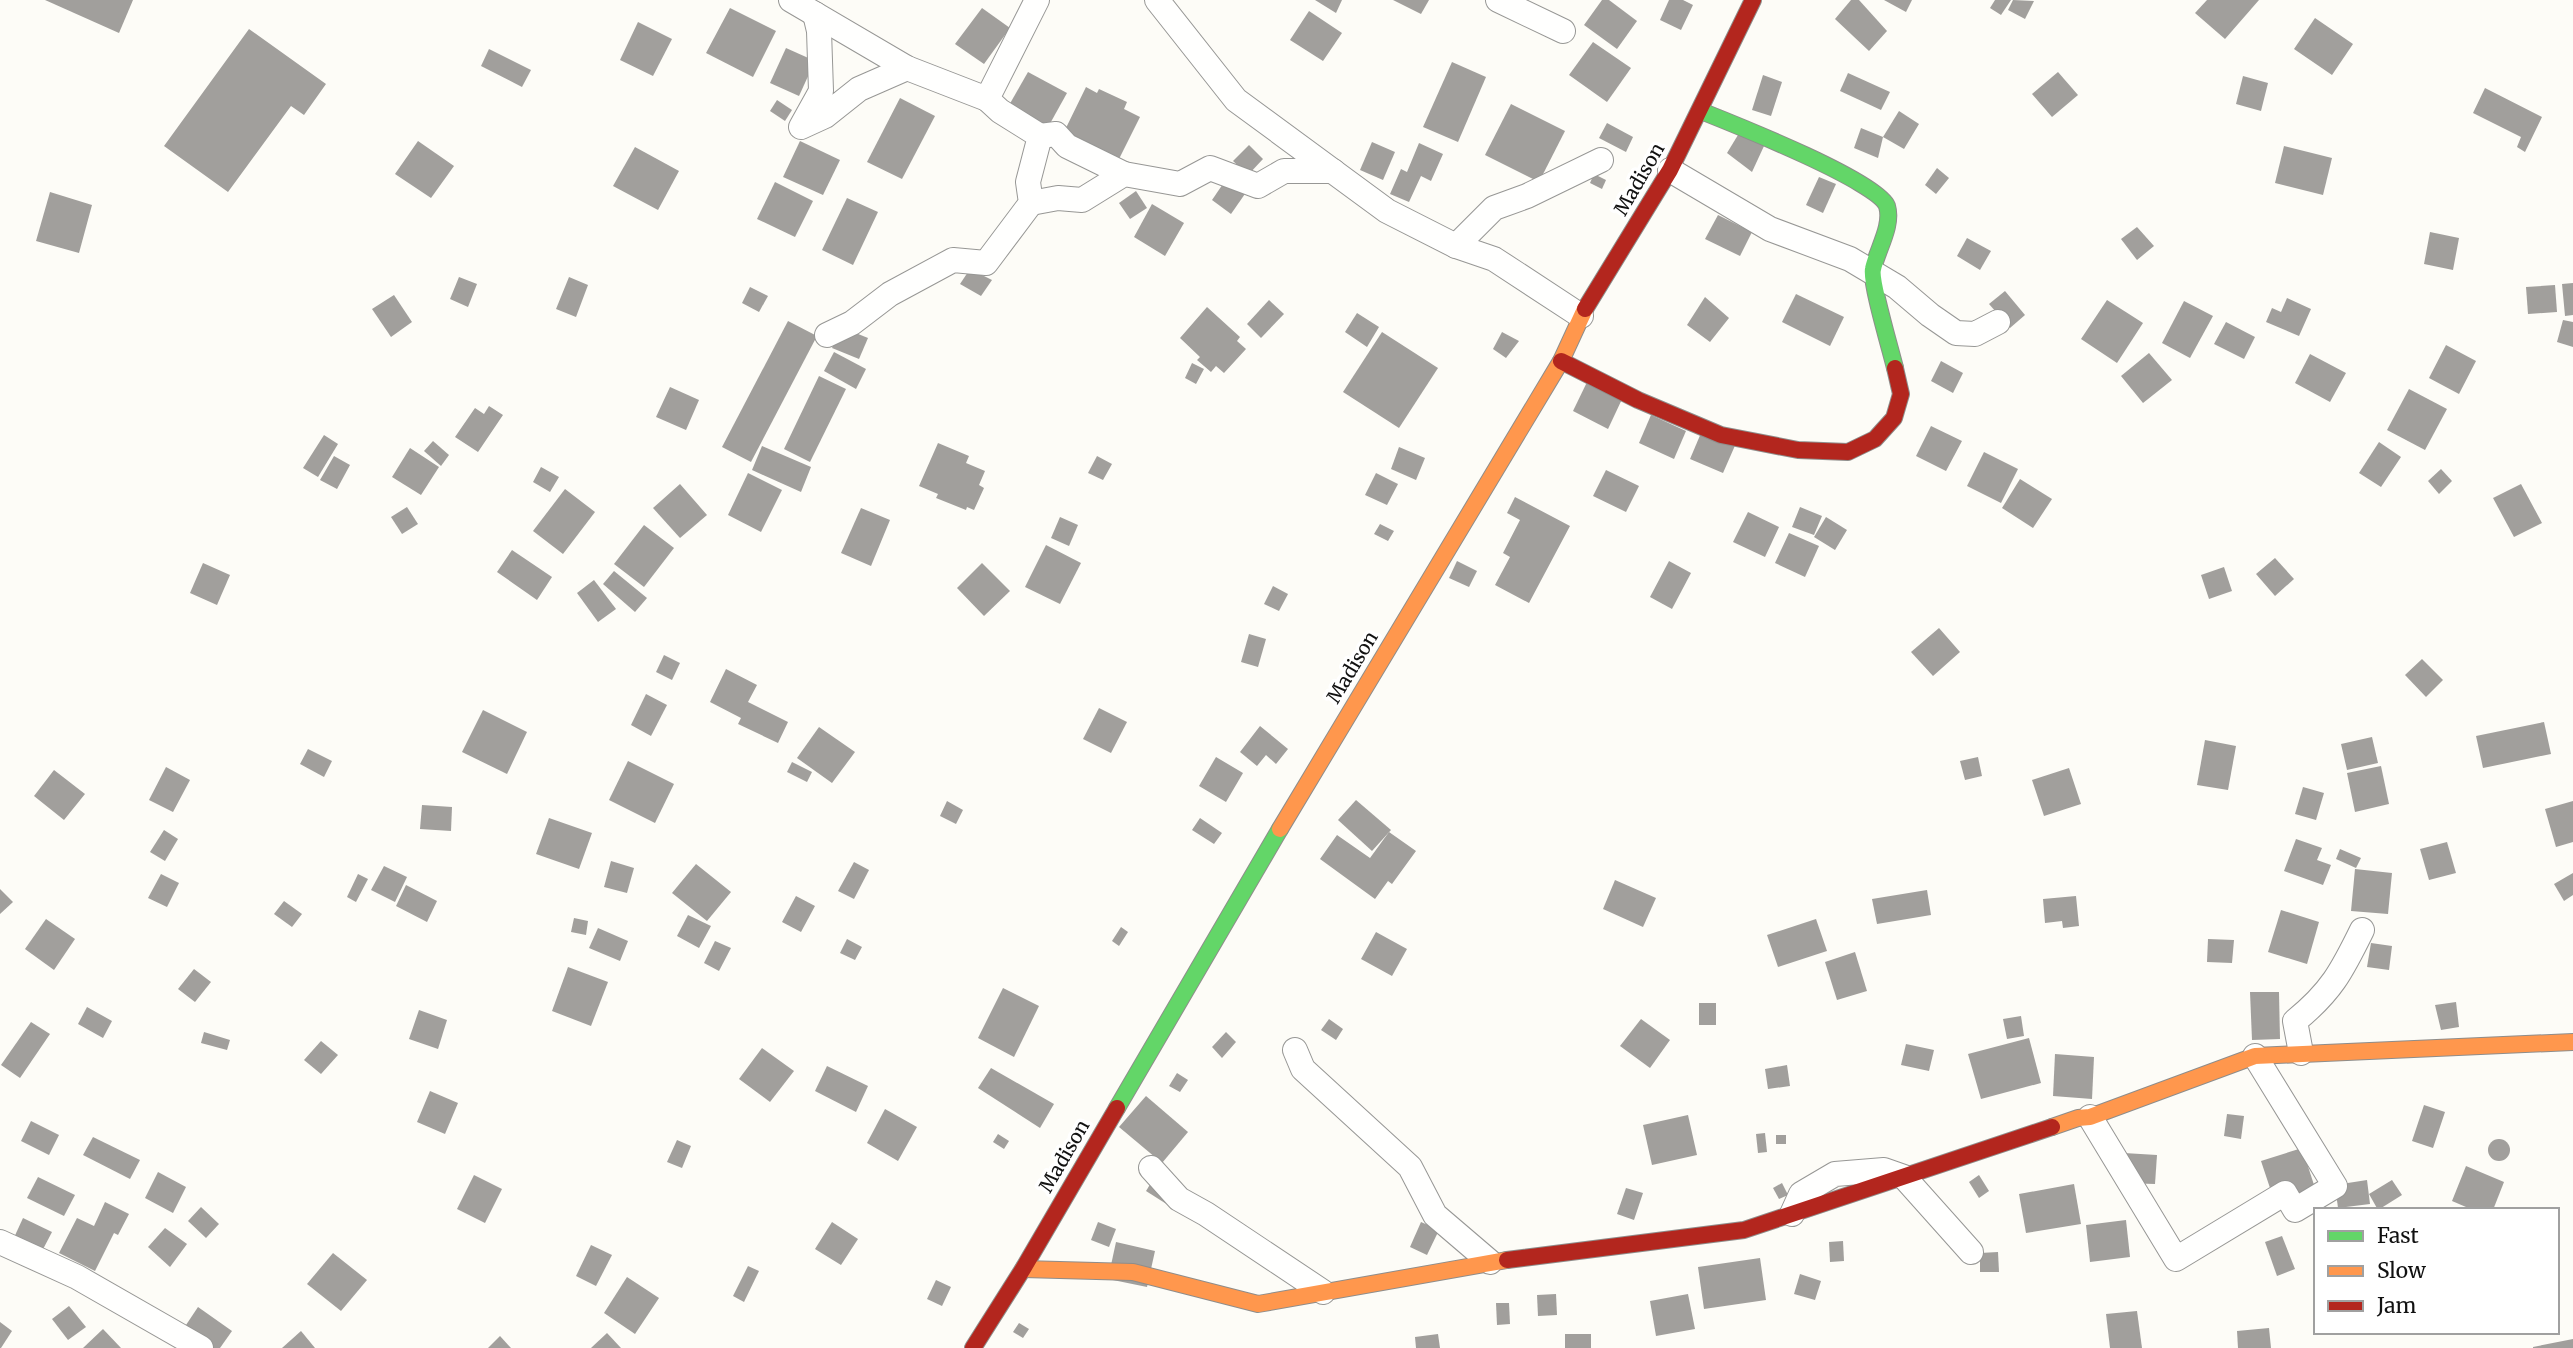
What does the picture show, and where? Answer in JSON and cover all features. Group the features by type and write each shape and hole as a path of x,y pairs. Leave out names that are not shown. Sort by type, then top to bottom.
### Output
{"street":[{"path":"791,0 907,68 987,99 1000,111 1040,136 1056,134 1067,146 1124,174 1180,184 1210,168 1258,187 1284,171 1332,171"},
{"path":"987,99 1037,0"},
{"path":"1157,0 1236,100 1387,211 1456,246 1494,259 1581,316"},
{"path":"1498,0 1563,31"},
{"name":"Madison","path":"973,1348 1023,1269 1330,743 1561,360 1581,316 1670,170 1753,0"},
{"path":"815,14 819,31 821,91 801,127 825,116 859,89 907,68"},
{"path":"1561,360 1639,400 1721,435 1798,450 1848,452 1875,439 1894,418 1901,394 1872,272 1888,221 1887,207 1882,198 1851,178 1794,149 1701,111"},
{"path":"827,335 852,323 890,294 953,260 986,263 1031,202 1028,182 1040,136"},
{"path":"1456,246 1494,208 1527,196 1601,160"},
{"path":"1670,170 1770,229 1850,259 1897,287 1956,333 1975,334 1998,321"},
{"path":"1031,202 1058,198 1082,200 1124,174"},
{"path":"2301,1054 2295,1021 2328,992 2344,969 2362,930"},
{"path":"1904,1177 2078,1118 2090,1117 2255,1056 2573,1042"},
{"path":"1295,1050 1303,1069 1410,1167 1435,1215 1490,1262"},
{"path":"2090,1117 2176,1259 2285,1193 2295,1210 2335,1186 2255,1056"},
{"path":"1151,1168 1179,1199 1228,1228 1323,1292"},
{"path":"1023,1269 1133,1272 1258,1304 1490,1262 1744,1230 1792,1214 1801,1194 1835,1174 1884,1170 1904,1177 1971,1252"},
{"path":"0,1242 77,1277 201,1348"}],"building":[{"path":"45,0 133,0 119,33"},
{"path":"1315,0 1342,0 1336,13"},
{"path":"1393,0 1429,0 1421,14"},
{"path":"1602,0 1609,0 1637,21 1617,49 1584,25"},
{"path":"1669,0 1683,0 1693,5 1681,30 1660,20"},
{"path":"1851,0 1859,0 1887,31 1869,51 1835,19"},
{"path":"1884,0 1912,0 1906,12"},
{"path":"1995,0 2011,0 2001,15 1990,8"},
{"path":"2013,0 2034,1 2025,19 2008,10"},
{"path":"2207,0 2259,0 2225,39 2195,13"},
{"path":"730,8 776,31 753,77 706,53"},
{"path":"982,8 1010,28 984,64 955,44"},
{"path":"1309,11 1342,33 1323,61 1290,40"},
{"path":"2315,18 2353,44 2332,75 2294,49"},
{"path":"638,22 672,39 653,76 620,60"},
{"path":"249,29 326,84 304,115 291,106 228,192 164,146"},
{"path":"1593,42 1631,68 1607,102 1569,75"},
{"path":"786,48 815,61 799,96 770,83"},
{"path":"489,49 531,70 522,87 481,66"},
{"path":"1452,62 1486,77 1458,142 1423,127"},
{"path":"1028,72 1067,93 1047,129 1008,107"},
{"path":"2058,72 2078,95 2052,117 2032,94"},
{"path":"1848,73 1890,92 1881,110 1840,91"},
{"path":"1763,75 1782,82 1771,116 1752,110"},
{"path":"2243,76 2268,83 2261,111 2236,104"},
{"path":"1086,87 1097,93 1099,89 1127,102 1124,109 1140,117 1119,159 1064,132"},
{"path":"2485,88 2542,117 2525,152 2517,147 2521,137 2473,113"},
{"path":"900,98 935,116 902,179 867,162"},
{"path":"777,100 792,110 785,121 770,111"},
{"path":"1511,104 1565,131 1539,182 1485,155"},
{"path":"1899,111 1919,124 1904,149 1883,137"},
{"path":"1607,123 1633,137 1626,152 1599,138"},
{"path":"1861,128 1883,137 1878,158 1854,148"},
{"path":"1741,130 1764,146 1752,172 1727,153"},
{"path":"418,141 454,166 431,198 395,174"},
{"path":"800,141 840,160 823,195 783,177"},
{"path":"1372,142 1395,152 1383,180 1360,170"},
{"path":"1419,143 1443,154 1431,181 1421,176 1409,202 1390,194 1401,169 1407,172"},
{"path":"1249,145 1263,159 1248,175 1233,161"},
{"path":"2284,146 2332,158 2323,195 2275,183"},
{"path":"635,147 679,171 658,210 613,186"},
{"path":"1937,168 1949,178 1936,194 1925,185"},
{"path":"1594,174 1606,180 1602,189 1590,183"},
{"path":"1819,177 1836,184 1823,213 1806,205"},
{"path":"1227,178 1247,191 1231,214 1212,200"},
{"path":"775,182 813,201 795,237 757,219"},
{"path":"1136,191 1147,208 1130,219 1119,203"},
{"path":"50,192 92,205 79,253 36,241"},
{"path":"847,198 878,212 853,265 822,250"},
{"path":"1152,204 1184,223 1165,256 1134,237"},
{"path":"1718,215 1752,232 1740,256 1705,239"},
{"path":"2137,227 2154,246 2137,260 2121,239"},
{"path":"2430,232 2459,238 2453,270 2424,264"},
{"path":"1967,238 1991,251 1980,270 1957,256"},
{"path":"970,269 992,280 981,296 960,284"},
{"path":"459,277 477,284 468,307 450,299"},
{"path":"569,277 588,285 576,317 556,309"},
{"path":"2573,283 2573,315 2565,316 2562,284"},
{"path":"2555,285 2557,312 2528,314 2526,287"},
{"path":"750,287 768,296 759,312 742,303"},
{"path":"2005,291 2025,315 2010,328 1989,304"},
{"path":"1796,294 1844,317 1830,346 1782,322"},
{"path":"394,295 412,322 391,337 372,309"},
{"path":"1705,297 1729,318 1710,342 1687,325"},
{"path":"2287,298 2311,309 2299,336 2266,322 2272,308 2281,312"},
{"path":"1269,300 1284,314 1261,338 1247,324"},
{"path":"2107,300 2143,323 2117,363 2081,339"},
{"path":"2184,301 2213,316 2190,358 2162,343"},
{"path":"1207,307 1240,337 1237,341 1246,349 1224,373 1216,366 1211,372 1197,360 1200,357 1180,338"},
{"path":"1357,313 1379,327 1367,347 1345,332"},
{"path":"2563,320 2573,322 2573,347 2557,342"},
{"path":"788,321 817,336 751,462 722,447"},
{"path":"2226,322 2255,337 2244,359 2214,344"},
{"path":"841,327 868,338 859,359 832,348"},
{"path":"1382,332 1438,368 1399,428 1343,392"},
{"path":"1502,332 1519,341 1506,358 1493,349"},
{"path":"2446,345 2476,361 2459,394 2429,378"},
{"path":"834,352 866,369 856,389 824,371"},
{"path":"2149,353 2172,380 2143,403 2121,376"},
{"path":"2310,354 2346,373 2330,402 2295,383"},
{"path":"1941,361 1963,373 1953,393 1931,381"},
{"path":"1192,363 1204,369 1196,384 1185,378"},
{"path":"819,376 846,389 810,462 784,449"},
{"path":"1588,380 1623,397 1608,429 1573,411"},
{"path":"670,387 699,400 686,430 656,417"},
{"path":"2409,389 2447,409 2425,450 2387,430"},
{"path":"489,406 503,415 478,452 455,437 475,408 484,414"},
{"path":"1651,415 1686,431 1674,459 1639,443"},
{"path":"1704,426 1737,441 1723,473 1690,459"},
{"path":"1931,426 1962,441 1946,471 1916,456"},
{"path":"324,435 338,444 318,477 303,468"},
{"path":"433,441 449,455 441,466 424,451"},
{"path":"2379,442 2401,457 2381,487 2359,473"},
{"path":"938,443 969,456 966,463 985,471 979,485 984,488 974,510 967,507 966,510 936,498 938,494 919,486"},
{"path":"762,446 811,467 801,492 752,470"},
{"path":"1399,447 1425,458 1416,480 1391,469"},
{"path":"410,448 439,467 421,495 392,477"},
{"path":"1984,452 2018,469 2001,503 1967,486"},
{"path":"334,456 350,465 337,489 320,480"},
{"path":"1097,456 1112,464 1103,480 1088,473"},
{"path":"541,467 559,477 550,492 533,482"},
{"path":"2441,469 2452,481 2439,494 2428,481"},
{"path":"1606,470 1639,486 1626,512 1593,496"},
{"path":"748,473 782,490 761,532 728,515"},
{"path":"1376,473 1398,484 1387,505 1365,495"},
{"path":"2020,479 2052,499 2033,528 2002,508"},
{"path":"680,484 707,515 680,538 653,508"},
{"path":"2521,484 2542,523 2514,537 2493,498"},
{"path":"565,489 595,512 563,554 533,531"},
{"path":"1515,497 1570,526 1529,603 1495,585 1510,557 1503,553 1520,520 1507,513"},
{"path":"407,507 418,524 402,534 391,517"},
{"path":"1800,507 1822,516 1814,535 1792,527"},
{"path":"861,508 890,520 871,566 841,553"},
{"path":"1748,512 1779,527 1765,557 1733,542"},
{"path":"1060,517 1078,525 1069,546 1051,538"},
{"path":"1826,517 1847,530 1835,550 1814,537"},
{"path":"1380,524 1394,531 1388,541 1374,534"},
{"path":"644,525 674,548 644,587 614,564"},
{"path":"1789,533 1819,546 1805,577 1775,563"},
{"path":"1046,545 1081,563 1060,604 1025,587"},
{"path":"512,550 552,577 537,600 497,572"},
{"path":"2275,558 2294,579 2275,596 2256,574"},
{"path":"1457,561 1477,571 1469,587 1449,578"},
{"path":"1669,561 1691,573 1672,609 1650,597"},
{"path":"203,563 230,575 217,605 190,593"},
{"path":"982,563 1010,591 984,616 957,588"},
{"path":"2224,567 2232,591 2209,599 2201,575"},
{"path":"614,571 647,598 635,612 603,584"},
{"path":"594,580 616,609 598,622 577,593"},
{"path":"1273,586 1288,594 1279,611 1264,604"},
{"path":"1939,628 1960,652 1933,676 1911,652"},
{"path":"1249,634 1266,639 1258,667 1241,662"},
{"path":"664,655 680,663 672,680 656,672"},
{"path":"2422,659 2443,680 2426,697 2405,675"},
{"path":"726,669 757,685 748,702 788,722 778,743 738,724 741,718 710,702"},
{"path":"646,694 667,705 651,736 631,725"},
{"path":"1099,708 1127,722 1111,753 1083,739"},
{"path":"483,710 527,732 507,774 462,752"},
{"path":"2544,722 2551,754 2483,768 2476,736"},
{"path":"1260,726 1288,749 1276,764 1266,755 1257,766 1240,752"},
{"path":"819,727 855,752 832,783 797,758"},
{"path":"2372,737 2378,763 2347,770 2341,744"},
{"path":"2205,740 2236,746 2228,790 2197,785"},
{"path":"308,749 332,761 324,777 300,764"},
{"path":"1216,757 1243,773 1226,802 1199,786"},
{"path":"1978,757 1982,776 1965,780 1960,761"},
{"path":"628,761 674,784 655,823 609,800"},
{"path":"792,762 812,772 807,782 787,772"},
{"path":"2381,766 2389,804 2355,812 2347,773"},
{"path":"166,767 190,780 173,812 149,800"},
{"path":"2069,768 2081,804 2044,816 2032,780"},
{"path":"54,770 85,794 64,820 34,796"},
{"path":"2303,787 2324,793 2316,820 2295,814"},
{"path":"1356,800 1391,830 1372,851 1338,820"},
{"path":"947,801 963,810 956,824 940,816"},
{"path":"2573,801 2573,842 2556,847 2545,809"},
{"path":"422,805 452,807 451,831 420,829"},
{"path":"549,818 592,833 579,869 536,854"},
{"path":"1200,818 1222,833 1214,844 1192,830"},
{"path":"164,830 178,839 165,861 150,852"},
{"path":"1389,832 1416,851 1392,884 1388,881 1375,899 1320,859 1337,835 1370,858"},
{"path":"2296,839 2322,848 2317,860 2331,865 2323,885 2284,871"},
{"path":"2447,842 2456,873 2429,880 2420,849"},
{"path":"2340,849 2361,858 2356,868 2336,859"},
{"path":"611,861 634,868 627,893 604,887"},
{"path":"854,862 869,870 854,899 838,891"},
{"path":"696,864 731,892 707,921 672,893"},
{"path":"384,866 407,877 395,902 371,890"},
{"path":"2355,869 2392,873 2388,914 2351,911"},
{"path":"2573,873 2573,895 2564,901 2554,884"},
{"path":"161,874 179,883 167,907 148,898"},
{"path":"358,874 368,879 356,902 347,897"},
{"path":"1615,880 1656,898 1643,927 1603,909"},
{"path":"406,885 437,901 427,922 396,906"},
{"path":"0,889 13,902 0,914"},
{"path":"1927,890 1931,915 1877,924 1872,899"},
{"path":"796,896 815,906 801,932 782,922"},
{"path":"2076,896 2079,926 2063,928 2062,921 2045,923 2043,899"},
{"path":"284,901 302,914 292,927 274,914"},
{"path":"2281,910 2319,922 2307,964 2268,952"},
{"path":"688,915 711,926 699,948 677,936"},
{"path":"574,918 588,921 586,935 571,932"},
{"path":"46,919 75,939 54,970 25,949"},
{"path":"1816,919 1827,951 1778,967 1767,935"},
{"path":"1121,927 1128,932 1119,946 1112,941"},
{"path":"598,928 628,941 620,961 589,948"},
{"path":"1376,932 1407,949 1392,976 1361,959"},
{"path":"847,939 862,947 855,960 840,953"},
{"path":"2208,939 2234,940 2232,963 2207,962"},
{"path":"715,941 731,948 719,971 704,963"},
{"path":"2371,943 2392,946 2389,970 2367,967"},
{"path":"1855,952 1867,991 1837,1000 1825,962"},
{"path":"568,967 608,982 591,1026 552,1011"},
{"path":"194,969 211,982 195,1002 178,989"},
{"path":"1003,988 1039,1006 1014,1057 978,1038"},
{"path":"2250,992 2279,992 2280,1039 2252,1040"},
{"path":"2456,1002 2459,1027 2441,1030 2435,1005"},
{"path":"1699,1003 1716,1003 1716,1025 1699,1025"},
{"path":"87,1007 112,1021 103,1038 78,1024"},
{"path":"419,1010 447,1020 438,1049 409,1039"},
{"path":"2021,1016 2024,1036 2007,1039 2003,1019"},
{"path":"1329,1019 1343,1029 1336,1040 1321,1030"},
{"path":"1641,1019 1670,1040 1650,1068 1620,1046"},
{"path":"31,1022 50,1034 20,1078 1,1065"},
{"path":"204,1032 230,1040 227,1050 201,1043"},
{"path":"1226,1032 1236,1042 1222,1058 1212,1047"},
{"path":"2029,1038 2041,1083 1981,1099 1968,1054"},
{"path":"321,1041 338,1055 321,1074 304,1060"},
{"path":"1906,1044 1934,1050 1929,1071 1901,1065"},
{"path":"762,1048 794,1071 770,1102 739,1079"},
{"path":"2055,1054 2094,1057 2092,1099 2053,1096"},
{"path":"1787,1065 1790,1086 1768,1089 1765,1069"},
{"path":"827,1066 868,1086 856,1112 815,1091"},
{"path":"991,1068 1054,1104 1040,1128 978,1088"},
{"path":"1177,1073 1188,1080 1180,1092 1169,1086"},
{"path":"430,1091 458,1103 445,1134 417,1122"},
{"path":"1146,1096 1188,1132 1162,1163 1119,1127"},
{"path":"2424,1105 2445,1112 2433,1148 2412,1141"},
{"path":"885,1109 917,1127 898,1161 867,1143"},
{"path":"2227,1114 2244,1116 2241,1139 2224,1136"},
{"path":"1688,1115 1697,1155 1652,1165 1643,1125"},
{"path":"31,1121 59,1135 49,1155 21,1141"},
{"path":"1765,1133 1767,1152 1758,1153 1756,1134"},
{"path":"998,1134 1009,1141 1004,1149 993,1142"},
{"path":"1776,1135 1786,1135 1786,1144 1776,1144"},
{"path":"93,1137 140,1160 130,1179 83,1155"},
{"path":"2495,1139 2503,1139 2510,1146 2510,1154 2503,1161 2495,1161 2488,1154 2488,1146"},
{"path":"677,1140 691,1146 682,1168 667,1162"},
{"path":"2302,1148 2316,1191 2275,1203 2261,1161"},
{"path":"2124,1153 2157,1155 2155,1184 2122,1183"},
{"path":"2466,1166 2504,1182 2494,1208 2468,1208 2452,1201"},
{"path":"158,1172 186,1187 173,1213 145,1198"},
{"path":"474,1175 502,1189 485,1223 457,1209"},
{"path":"1979,1175 1989,1191 1979,1198 1969,1182"},
{"path":"38,1177 75,1195 64,1216 27,1198"},
{"path":"1154,1178 1168,1205 1146,1191"},
{"path":"2367,1180 2370,1204 2338,1208 2335,1185"},
{"path":"2392,1180 2402,1195 2377,1208 2369,1194"},
{"path":"1782,1183 1788,1195 1779,1199 1773,1188"},
{"path":"2074,1184 2081,1224 2026,1233 2019,1194"},
{"path":"1626,1188 1643,1193 1634,1220 1617,1214"},
{"path":"105,1202 129,1214 118,1235 114,1233 95,1271 59,1253 77,1218 94,1226"},
{"path":"201,1207 219,1224 206,1238 188,1221"},
{"path":"23,1218 52,1232 40,1255 12,1242"},
{"path":"2126,1220 2130,1257 2090,1262 2086,1225"},
{"path":"832,1222 858,1239 841,1265 815,1249"},
{"path":"1098,1222 1116,1229 1109,1247 1091,1240"},
{"path":"1421,1222 1439,1230 1427,1255 1410,1247"},
{"path":"165,1228 187,1244 170,1267 148,1247"},
{"path":"2282,1236 2295,1269 2277,1276 2265,1242"},
{"path":"1843,1241 1844,1261 1830,1262 1829,1242"},
{"path":"1116,1242 1155,1251 1147,1287 1108,1279"},
{"path":"591,1245 612,1255 596,1286 576,1276"},
{"path":"1998,1252 1999,1272 1980,1272 1980,1253"},
{"path":"333,1253 367,1280 341,1311 307,1284"},
{"path":"1760,1258 1766,1300 1704,1309 1698,1267"},
{"path":"748,1266 759,1271 744,1302 733,1296"},
{"path":"1800,1274 1821,1281 1815,1300 1794,1294"},
{"path":"627,1277 659,1298 635,1334 604,1313"},
{"path":"936,1280 951,1287 942,1306 927,1299"},
{"path":"1556,1294 1557,1315 1538,1316 1537,1295"},
{"path":"1688,1294 1695,1329 1656,1336 1650,1301"},
{"path":"1496,1303 1509,1303 1510,1324 1497,1325"},
{"path":"69,1306 86,1327 68,1340 52,1319"},
{"path":"198,1307 232,1331 220,1348 209,1348 184,1328"},
{"path":"2137,1311 2142,1348 2110,1348 2106,1314"},
{"path":"0,1322 12,1331 1,1348 0,1348"},
{"path":"1019,1323 1029,1329 1023,1338 1013,1332"},
{"path":"2269,1328 2271,1348 2238,1348 2237,1331"},
{"path":"103,1329 121,1348 83,1348"},
{"path":"301,1331 315,1348 282,1348"},
{"path":"607,1333 621,1348 591,1348"},
{"path":"1438,1334 1440,1348 1416,1348 1415,1337"},
{"path":"1565,1334 1591,1334 1591,1348 1565,1348"},
{"path":"500,1336 511,1348 488,1348"},
{"path":"2573,1339 2573,1348 2533,1348 2533,1347"}],"traffic: fast":[{"path":"1701,111 1832,168 1878,195 1887,206 1888,222 1873,276 1895,368"},
{"path":"1117,1108 1280,829"}],"traffic: slow":[{"path":"1280,829 1561,361 1585,309"},
{"path":"2052,1127 2090,1117 2255,1056 2573,1042"},
{"path":"1023,1269 1133,1272 1258,1304 1507,1260"}],"traffic: jam":[{"path":"1585,309 1670,170 1753,0"},
{"path":"1561,361 1638,400 1721,435 1798,450 1848,452 1875,439 1894,418 1901,394 1895,368"},
{"path":"973,1348 1023,1269 1117,1108"},
{"path":"1507,1260 1744,1230 2052,1127"}]}
